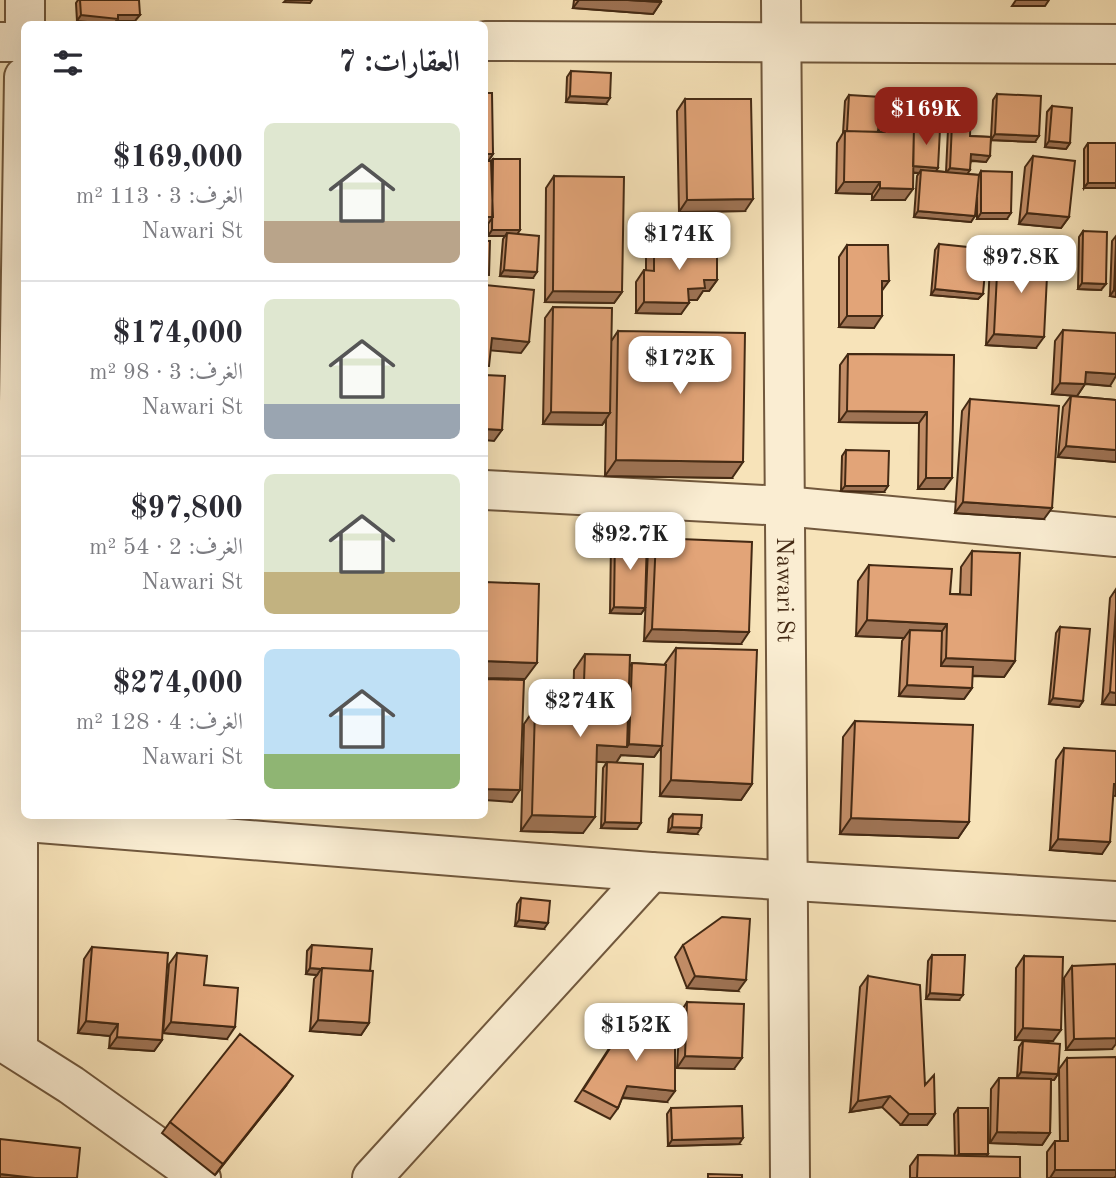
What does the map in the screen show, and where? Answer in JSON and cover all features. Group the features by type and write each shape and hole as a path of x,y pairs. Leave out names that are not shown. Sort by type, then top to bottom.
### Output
{"street":[{"path":"24,0 25,21"},
{"name":"Nawari St","path":"781,0 790,1178"},
{"path":"488,41 780,40 1116,44"},
{"path":"0,42 21,42"},
{"path":"21,466 8,820 9,1045 201,1178"},
{"path":"488,490 784,506 1116,537"},
{"path":"8,820 651,872 787,878 1116,901"},
{"path":"372,1178 651,872"}],"building":[{"path":"80,0 139,0 140,15 118,15 118,19 81,15"},
{"path":"628,0 661,0 661,2"},
{"path":"571,71 611,73 610,98 570,96"},
{"path":"488,93 492,93 493,154 488,154"},
{"path":"885,93 904,94 903,123 883,125"},
{"path":"997,94 1041,96 1039,136 995,134"},
{"path":"849,95 881,97 878,132 847,131"},
{"path":"685,99 751,99 753,199 687,200"},
{"path":"953,102 971,103 970,136 991,137 990,156 971,154 970,170 950,168"},
{"path":"1052,106 1072,108 1070,143 1049,141"},
{"path":"885,123 914,123 913,189 880,188 880,182 844,182 845,131 885,132"},
{"path":"914,127 940,129 938,168 913,166"},
{"path":"1088,143 1116,143 1116,183 1088,183"},
{"path":"1033,156 1075,161 1069,217 1027,213"},
{"path":"493,159 520,159 520,230 492,230"},
{"path":"488,161 491,161 493,217 488,217"},
{"path":"921,170 979,175 975,216 918,211"},
{"path":"981,171 1012,172 1011,213 981,213"},
{"path":"554,176 624,177 622,292 553,291"},
{"path":"1083,231 1107,232 1106,284 1082,283"},
{"path":"507,233 539,236 537,272 504,270"},
{"path":"488,241 490,241 489,275"},
{"path":"654,243 717,245 717,280 704,280 705,288 688,289 689,303 644,302 644,270 654,271"},
{"path":"939,244 987,249 983,294 935,289"},
{"path":"1116,244 1116,291 1114,290"},
{"path":"847,245 888,245 889,281 882,281 882,316 847,316"},
{"path":"998,254 1048,256 1044,337 994,334"},
{"path":"488,285 534,290 529,342 492,338 489,366"},
{"path":"553,307 612,308 610,413 551,412"},
{"path":"1063,330 1116,333 1116,374 1086,372 1085,384 1060,383"},
{"path":"618,331 745,333 743,462 616,460"},
{"path":"848,354 954,355 952,478 926,478 927,412 847,411"},
{"path":"488,375 505,376 502,430 488,429"},
{"path":"1071,396 1116,400 1116,450 1066,446"},
{"path":"970,399 1059,406 1052,508 963,502"},
{"path":"846,450 889,451 888,486 845,486"},
{"path":"615,536 647,537 645,608 614,607"},
{"path":"656,538 752,542 749,632 652,629"},
{"path":"972,551 1020,553 1015,661 946,658 947,624 867,620 869,565 952,569 950,594 971,595"},
{"path":"488,582 539,584 537,663 488,661"},
{"path":"1116,609 1116,693 1110,692"},
{"path":"1060,627 1090,629 1083,701 1053,698"},
{"path":"910,630 942,631 941,666 973,667 972,688 907,685"},
{"path":"676,648 757,650 752,784 671,780"},
{"path":"585,654 630,655 627,747 597,745 595,817 532,815 535,708 583,709"},
{"path":"632,663 666,665 662,746 629,744"},
{"path":"488,679 524,680 520,790 488,789"},
{"path":"855,721 973,725 969,822 851,818"},
{"path":"1064,748 1116,751 1116,784 1110,842 1058,839"},
{"path":"607,762 643,764 641,823 605,822"},
{"path":"673,814 702,815 701,828 672,827"},
{"path":"521,898 550,901 548,923 519,920"},
{"path":"722,917 750,919 746,980 695,976 683,945"},
{"path":"312,945 372,949 370,971 310,968"},
{"path":"92,947 168,953 162,1040 117,1037 118,1024 86,1021"},
{"path":"177,953 207,956 204,985 238,988 235,1027 171,1022"},
{"path":"932,955 965,955 963,995 930,993"},
{"path":"1024,956 1063,957 1061,1030 1023,1028"},
{"path":"1116,964 1116,1038 1074,1039 1072,966"},
{"path":"322,968 373,971 369,1023 318,1020"},
{"path":"868,976 920,985 925,1085 934,1075 935,1114 909,1114 890,1096 858,1101"},
{"path":"687,1002 744,1004 742,1058 685,1056"},
{"path":"627,1022 675,1026 675,1091 627,1086 618,1108 583,1090"},
{"path":"240,1034 293,1076 223,1164 170,1122"},
{"path":"1023,1041 1060,1044 1058,1074 1021,1072"},
{"path":"1116,1057 1116,1170 1055,1170 1055,1141 1068,1141 1067,1058"},
{"path":"999,1078 1051,1079 1050,1133 997,1132"},
{"path":"742,1106 743,1138 672,1140 671,1108"},
{"path":"958,1108 988,1108 988,1154 959,1154"},
{"path":"0,1139 80,1148 77,1178 35,1178 0,1174"},
{"path":"918,1155 1020,1157 1020,1178 917,1178"},
{"path":"708,1174 742,1175 742,1178 708,1178"}]}
